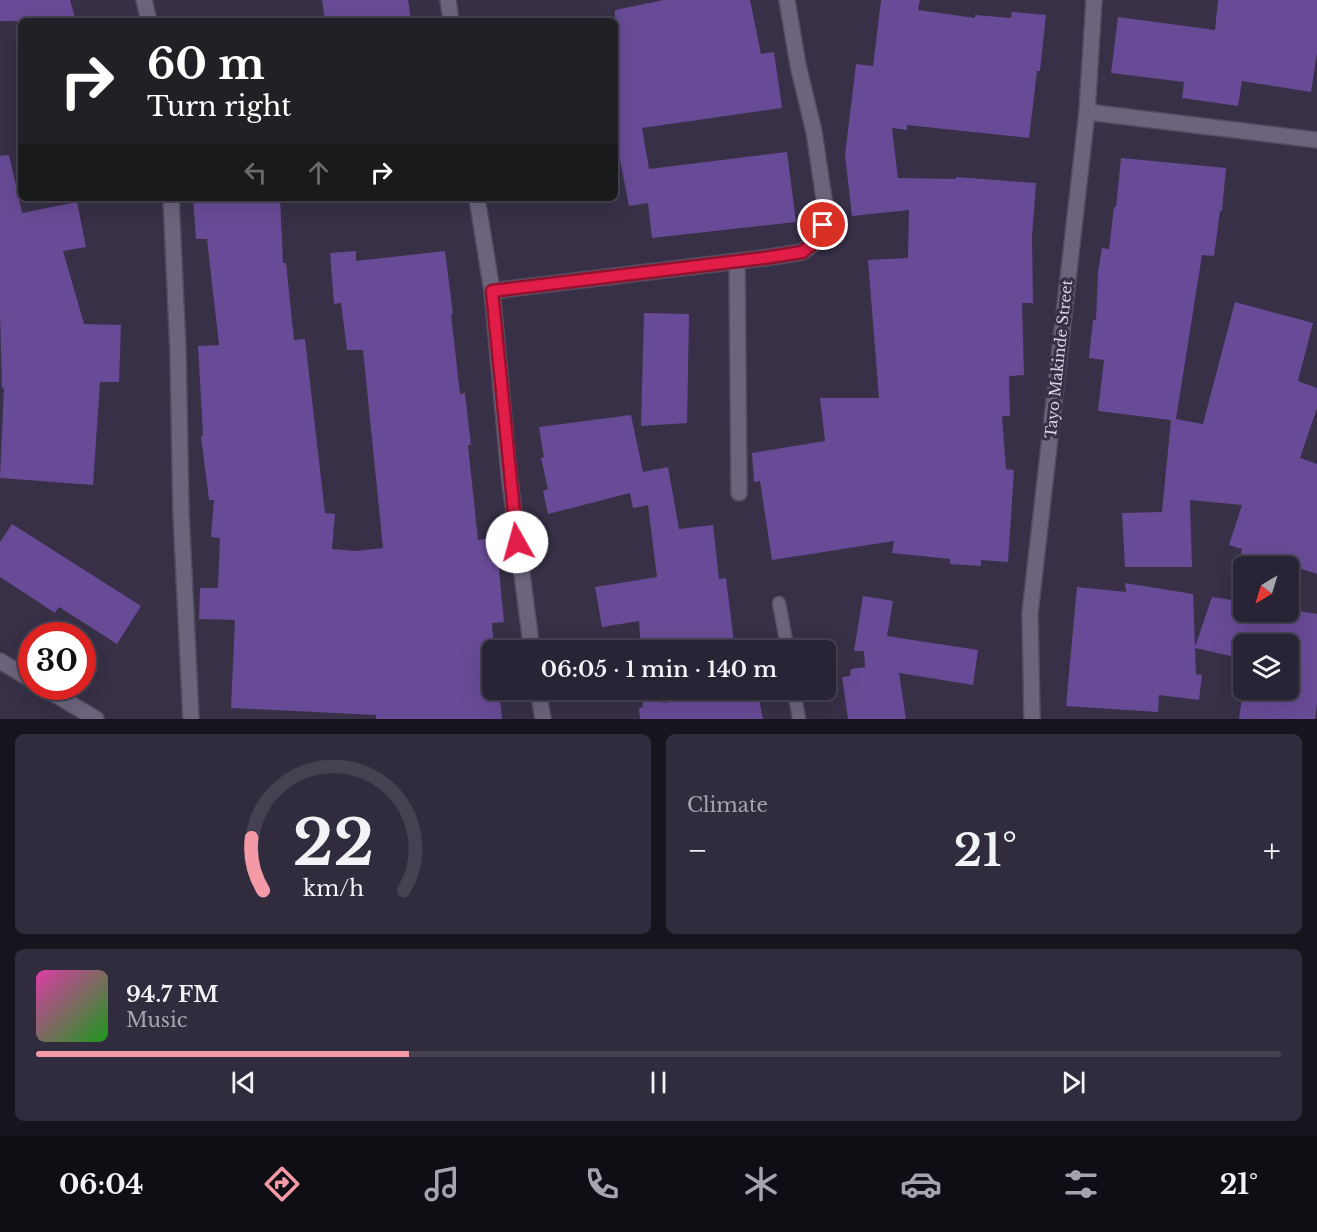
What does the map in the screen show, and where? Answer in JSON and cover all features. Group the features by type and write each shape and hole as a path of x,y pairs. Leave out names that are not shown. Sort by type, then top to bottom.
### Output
{"street":[{"path":"144,0 148,18"},
{"path":"448,0 451,18"},
{"path":"492,291 802,252 820,238 826,212 814,132 798,65 788,0"},
{"name":"Tayo Makinde Street","path":"1032,719 1030,613 1087,111 1094,0"},
{"path":"1087,111 1317,140"},
{"path":"171,201 190,719"},
{"path":"477,201 492,291 509,474 531,640"},
{"path":"737,261 739,493"},
{"path":"0,661 18,672"},
{"path":"65,700 96,719"},
{"path":"540,700 543,719"}],"lane":[{"path":"779,603 786,640"},
{"path":"796,700 799,719"}],"building":[{"path":"0,0 70,0 75,18 18,18 18,21 0,21"},
{"path":"322,0 408,0 411,18 325,18"},
{"path":"664,0 750,0 761,54 774,52 782,108 642,128 649,169 787,152 796,222 652,238 648,203 629,206 618,149 618,18 615,18 615,10"},
{"path":"881,0 920,0 918,10 975,18 975,15 1011,18 1012,12 1046,15 1029,138 907,125 907,130 892,128 898,178 956,179 956,177 1036,183 1032,237 1033,303 1022,303 1024,375 1009,376 1010,416 1002,416 1006,469 1014,470 1008,562 981,560 981,566 950,564 950,559 892,553 894,541 772,560 760,481 754,482 752,453 825,441 820,398 879,398 868,260 908,258 909,210 852,216 845,155 856,64 873,66"},
{"path":"1218,0 1317,0 1317,53 1311,92 1242,81 1238,106 1182,98 1184,82 1111,73 1118,17 1215,30"},
{"path":"9,155 22,213 77,202 86,247 63,251 84,324 121,325 119,382 100,382 93,485 0,478 4,387 2,388 0,312 0,156"},
{"path":"1121,158 1226,168 1222,211 1220,211 1214,256 1202,255 1176,419 1203,424 1235,302 1313,323 1298,381 1317,388 1317,408 1300,458 1317,464 1317,574 1299,568 1299,556 1240,556 1242,549 1229,545 1242,505 1190,500 1192,567 1125,567 1122,513 1162,512 1171,420 1098,411 1104,360 1089,358 1093,320 1096,320 1098,272 1102,248 1109,249 1114,207 1116,207"},
{"path":"193,201 280,201 283,263 286,263 294,340 305,339 325,513 335,514 332,549 356,551 383,548 363,350 347,350 341,303 334,304 330,253 356,251 356,261 445,251 460,394 465,393 471,445 468,445 478,540 496,538 504,622 492,623 493,640 482,640 482,700 500,700 502,719 376,719 376,715 231,708 235,620 199,619 200,588 218,588 220,538 211,537 214,500 209,500 201,436 203,435 198,346 219,345 207,239 196,239"},
{"path":"644,313 689,314 687,423 641,426"},
{"path":"631,415 643,472 668,467 679,529 713,525 719,579 726,578 734,640 640,640 639,621 602,627 595,587 657,577 648,505 633,508 630,493 548,514 543,491 548,489 541,458 544,457 539,427"},
{"path":"12,524 141,606 117,644 96,631 96,622 83,622 59,607 55,613 0,577 0,542"},
{"path":"1125,583 1193,594 1195,647 1212,597 1233,600 1233,622 1299,622 1299,611 1317,614 1315,719 1239,719 1242,700 1299,700 1299,634 1233,634 1233,657 1195,648 1196,674 1202,675 1199,700 1159,695 1158,712 1066,706 1077,587 1126,592"},
{"path":"863,596 893,601 887,636 978,650 973,685 899,673 906,719 848,719 842,677 850,676 851,669 865,667 864,651 854,651"},
{"path":"643,700 663,700 663,703 680,700 759,700 763,719 640,719 639,708 643,707"}],"route":[{"path":"517,542 492,291 802,252 820,238 823,225"}]}
